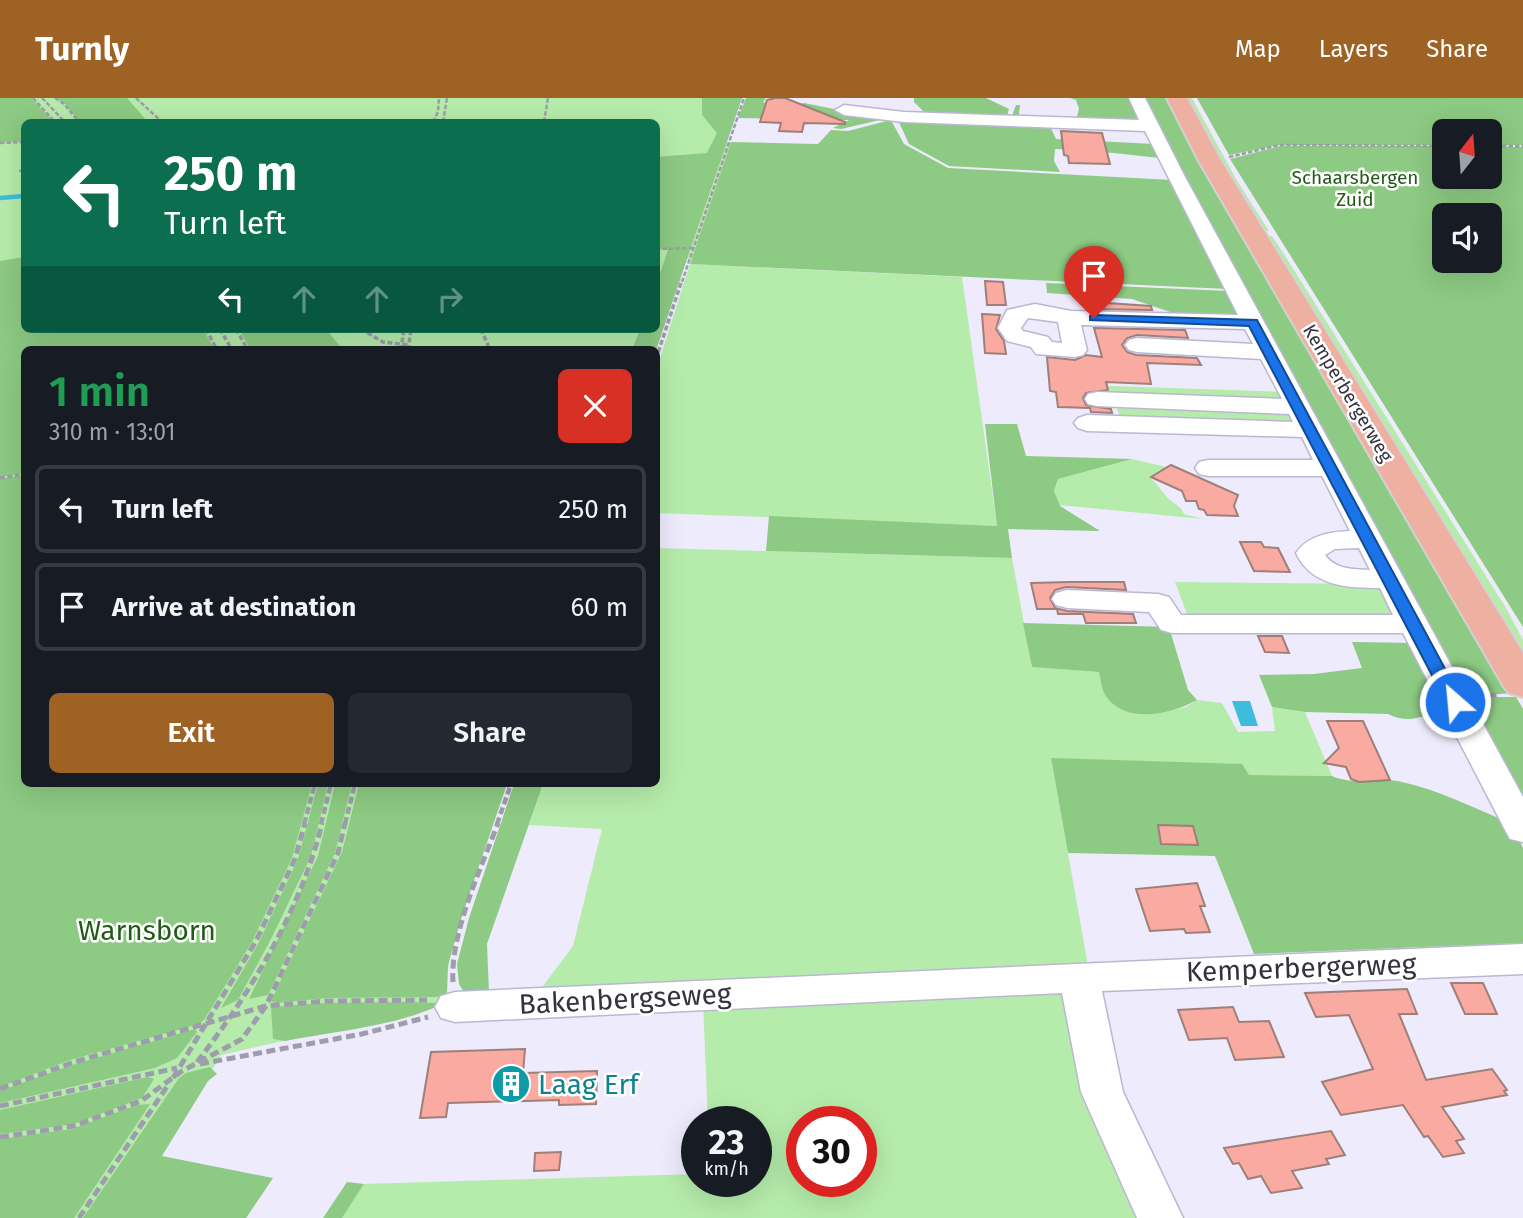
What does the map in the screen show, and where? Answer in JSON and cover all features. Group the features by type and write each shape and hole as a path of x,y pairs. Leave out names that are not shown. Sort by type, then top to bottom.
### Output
{"main road":[{"name":"Kemperbergerweg","path":"1177,98 1210,161 1513,690"}],"street":[{"path":"1137,98 1149,126 1523,830"},
{"path":"845,110 900,117 1149,126"},
{"path":"1068,317 1253,322"},
{"path":"1137,345 1269,352"},
{"path":"1097,391 1294,399"},
{"path":"1087,423 1310,430"},
{"path":"1208,468 1330,468"},
{"path":"1369,540 1330,541 1317,545 1310,553 1312,559 1330,572 1365,579 1391,579"},
{"path":"1067,599 1158,603 1172,624 1418,632"},
{"path":"1309,637 1418,632"},
{"name":"Kemperbergerweg","path":"1079,977 1523,959"},
{"path":"1079,977 1102,1091 1160,1218"},
{"name":"Bakenbergseweg","path":"455,1007 1079,977"}],"path":[{"path":"33,98 52,119"},
{"path":"42,98 62,119"},
{"path":"55,98 76,119"},
{"path":"136,98 159,119"},
{"path":"434,119 439,98"},
{"path":"444,119 447,98"},
{"path":"544,119 548,98"},
{"path":"660,347 744,98"},
{"path":"0,143 21,142"},
{"path":"1226,157 1280,145 1432,146"},
{"path":"1502,146 1523,146"},
{"path":"660,249 693,248"},
{"path":"368,333 383,342 404,346"},
{"path":"401,344 403,333"},
{"path":"0,478 21,474"},
{"path":"1455,702 1513,690"},
{"path":"79,1218 207,1024 229,982 256,941 295,859 314,787"},
{"path":"194,1065 236,1013 275,940 314,856 330,787"},
{"path":"0,1137 74,1126 141,1101 194,1065 242,1039 266,1006 338,853 354,787"},
{"path":"455,1007 452,964 509,787"},
{"path":"0,1089 71,1063 266,1006 326,1001 414,1000 438,1001 455,1007"},
{"path":"0,1106 178,1068 362,1034 455,1007"}],"green space":[{"name":"Warnsborn","path":"0,98 742,98 725,142 808,145 963,272 687,259 657,346 21,346 21,787 506,787 462,915 443,996 438,997 438,1006 221,1055 160,1156 244,1218 0,1218"},
{"path":"0,98 31,98 51,119 21,119 21,141 0,142"},
{"path":"57,98 127,98 145,119 78,119"},
{"path":"702,98 742,98 657,346 634,346 638,333 660,333 660,273 668,250 660,249 660,157 707,153 717,133 702,115"},
{"path":"746,98 766,98 763,102 776,108 804,103 884,119 841,129 833,128 849,120 738,118"},
{"path":"914,98 986,98 1009,109 1007,116 927,115 914,102"},
{"path":"1070,98 1132,98 1143,122 1137,125 1019,121 1012,116 1016,105 1020,105 1021,116 1076,120 1079,109 1076,100"},
{"path":"1141,98 1170,98 1513,693 1461,697"},
{"path":"1183,98 1192,98 1236,179 1269,231 1260,231"},
{"path":"1197,98 1523,98 1523,145 1502,145 1502,119 1432,119 1432,145 1279,145 1229,155"},
{"path":"898,120 1049,124 1056,139 1154,144 1161,158 1055,149 1054,161 1060,172 949,166 909,144"},
{"path":"892,122 904,144 948,168 1172,180 1228,289 690,264 731,142 818,144 831,130 848,131"},
{"name":"Schaarsbergen Zuid","path":"1281,146 1432,146 1432,189 1502,189 1502,147 1523,147 1523,627 1230,159"},
{"path":"1263,236 1272,236 1284,254 1506,608 1523,640 1523,666"},
{"path":"21,258 21,333 205,333 213,346 21,346 21,474 0,477 0,261"},
{"path":"690,264 962,277 997,526 660,513 660,358"},
{"path":"1046,283 1228,291 1243,316 1185,317 1132,299 1047,293"},
{"path":"241,333 329,333 340,346 249,346"},
{"path":"1083,385 1283,392 1289,404 1114,397 1112,391"},
{"path":"1115,401 1292,409 1297,422 1291,425 1121,421"},
{"path":"985,424 1017,424 1026,456 1132,459 1058,479 1054,491 1060,506 1100,531 1008,529 1012,558 766,551 769,516 997,526"},
{"path":"1132,459 1166,467 1149,477 1184,514 1203,519 1059,505 1054,491 1058,479"},
{"path":"21,476 21,787 311,787 292,858 252,942 204,1020 199,1024 70,1060 0,1087 0,479"},
{"path":"660,548 1012,558 1032,667 1100,672 1106,698 1155,714 1186,707 1197,700 1222,703 1238,732 1275,731 1272,707 1305,712 1332,776 1249,775 1051,758 1089,971 534,998 573,946 602,829 529,825 542,787 660,787"},
{"path":"1175,582 1382,584 1400,617 1187,614"},
{"path":"1023,623 1169,627 1188,690 1197,700 1163,712 1127,712 1106,696 1099,672 1032,667"},
{"path":"1352,642 1415,643 1447,704 1411,719 1388,714 1305,712 1272,707 1259,675 1314,674 1362,668"},
{"path":"1516,697 1523,709 1523,812 1464,702"},
{"path":"1051,758 1242,764 1249,775 1332,776 1349,780 1393,781 1416,785 1443,795 1510,823 1523,848 1523,943 1254,954 1215,856 1068,853"},
{"path":"317,787 327,787 311,856 238,1000 221,1008 259,942 298,859"},
{"path":"334,787 351,787 335,853 268,995 249,999 318,856"},
{"path":"358,787 506,787 448,965 447,994 438,997 271,1001 342,852"},
{"path":"513,787 542,787 487,944 489,993 465,994 459,984 457,964 469,918"},
{"path":"1061,986 1145,1218 342,1218 364,1184 681,1174 681,1197 772,1197 772,1106 707,1106 703,1001"},
{"path":"437,1003 438,1006 363,1028 285,1041 273,1039 271,1007"},
{"path":"195,1029 197,1032 177,1058 155,1068 0,1103 0,1091 72,1065"},
{"path":"210,1067 217,1074 208,1081 162,1156 273,1178 246,1218 83,1218 179,1078 186,1073"},
{"path":"148,1077 154,1079 142,1098 74,1124 0,1134 0,1110"},
{"path":"150,1104 74,1218 0,1218 0,1139 72,1129 137,1105"},
{"path":"347,1182 364,1184 342,1218 323,1218"}],"water":[{"path":"1232,701 1250,701 1258,726 1241,726"}],"building":[{"path":"785,98 845,124 804,123 802,132 779,131 781,123 760,122 767,100"},
{"path":"1061,131 1102,133 1110,164 1069,163 1068,156 1064,155"},
{"path":"985,281 1003,282 1006,305 987,305"},
{"path":"1086,294 1104,295 1107,303 1151,306 1152,310 1089,309"},
{"path":"982,314 1000,315 996,329 1004,341 1006,354 985,353"},
{"path":"1094,328 1185,330 1188,338 1137,335 1127,338 1122,345 1127,352 1136,355 1197,358 1201,365 1147,363 1151,384 1106,382 1108,390 1086,393 1083,398 1086,405 1111,409 1112,413 1091,412 1090,408 1058,407 1056,392 1050,391 1047,357 1075,360 1086,355 1102,357"},
{"path":"1171,465 1238,495 1234,506 1238,516 1207,515 1204,510 1199,509 1196,501 1186,501 1182,491 1151,477"},
{"path":"1240,542 1261,542 1264,547 1278,548 1290,572 1254,571"},
{"path":"1124,582 1126,590 1066,587 1055,590 1050,598 1055,608 1133,614 1136,623 1086,623 1083,614 1058,614 1057,609 1037,609 1031,583"},
{"path":"1258,636 1282,636 1289,653 1265,652"},
{"path":"1327,721 1363,721 1390,780 1359,782 1351,779 1346,767 1324,763 1339,748"},
{"path":"1158,825 1193,826 1198,845 1161,844"},
{"path":"1197,883 1205,906 1200,906 1210,932 1186,933 1184,929 1150,931 1136,889"},
{"path":"1451,983 1483,983 1497,1014 1465,1014"},
{"path":"1407,989 1417,1014 1399,1014 1426,1080 1492,1069 1507,1090 1504,1091 1507,1095 1442,1107 1464,1139 1456,1141 1464,1153 1443,1157 1428,1136 1424,1137 1403,1105 1341,1115 1322,1082 1373,1069 1349,1015 1316,1017 1305,993"},
{"path":"1233,1007 1239,1022 1269,1021 1284,1057 1235,1060 1227,1038 1189,1040 1178,1010"},
{"name":"Laag Erf","path":"525,1049 523,1073 597,1071 596,1104 559,1105 559,1100 448,1103 446,1117 420,1118 431,1052"},
{"path":"1331,1131 1345,1155 1326,1159 1329,1164 1292,1171 1302,1188 1271,1193 1261,1176 1248,1179 1239,1163 1233,1164 1224,1148"},
{"path":"561,1152 559,1170 534,1171 535,1153"}],"waterway":[{"path":"0,198 21,196"}],"place":[{"name":"Laag Erf","path":"511,1084"}],"route":[{"path":"1094,318 1253,322 1455,702"}]}
